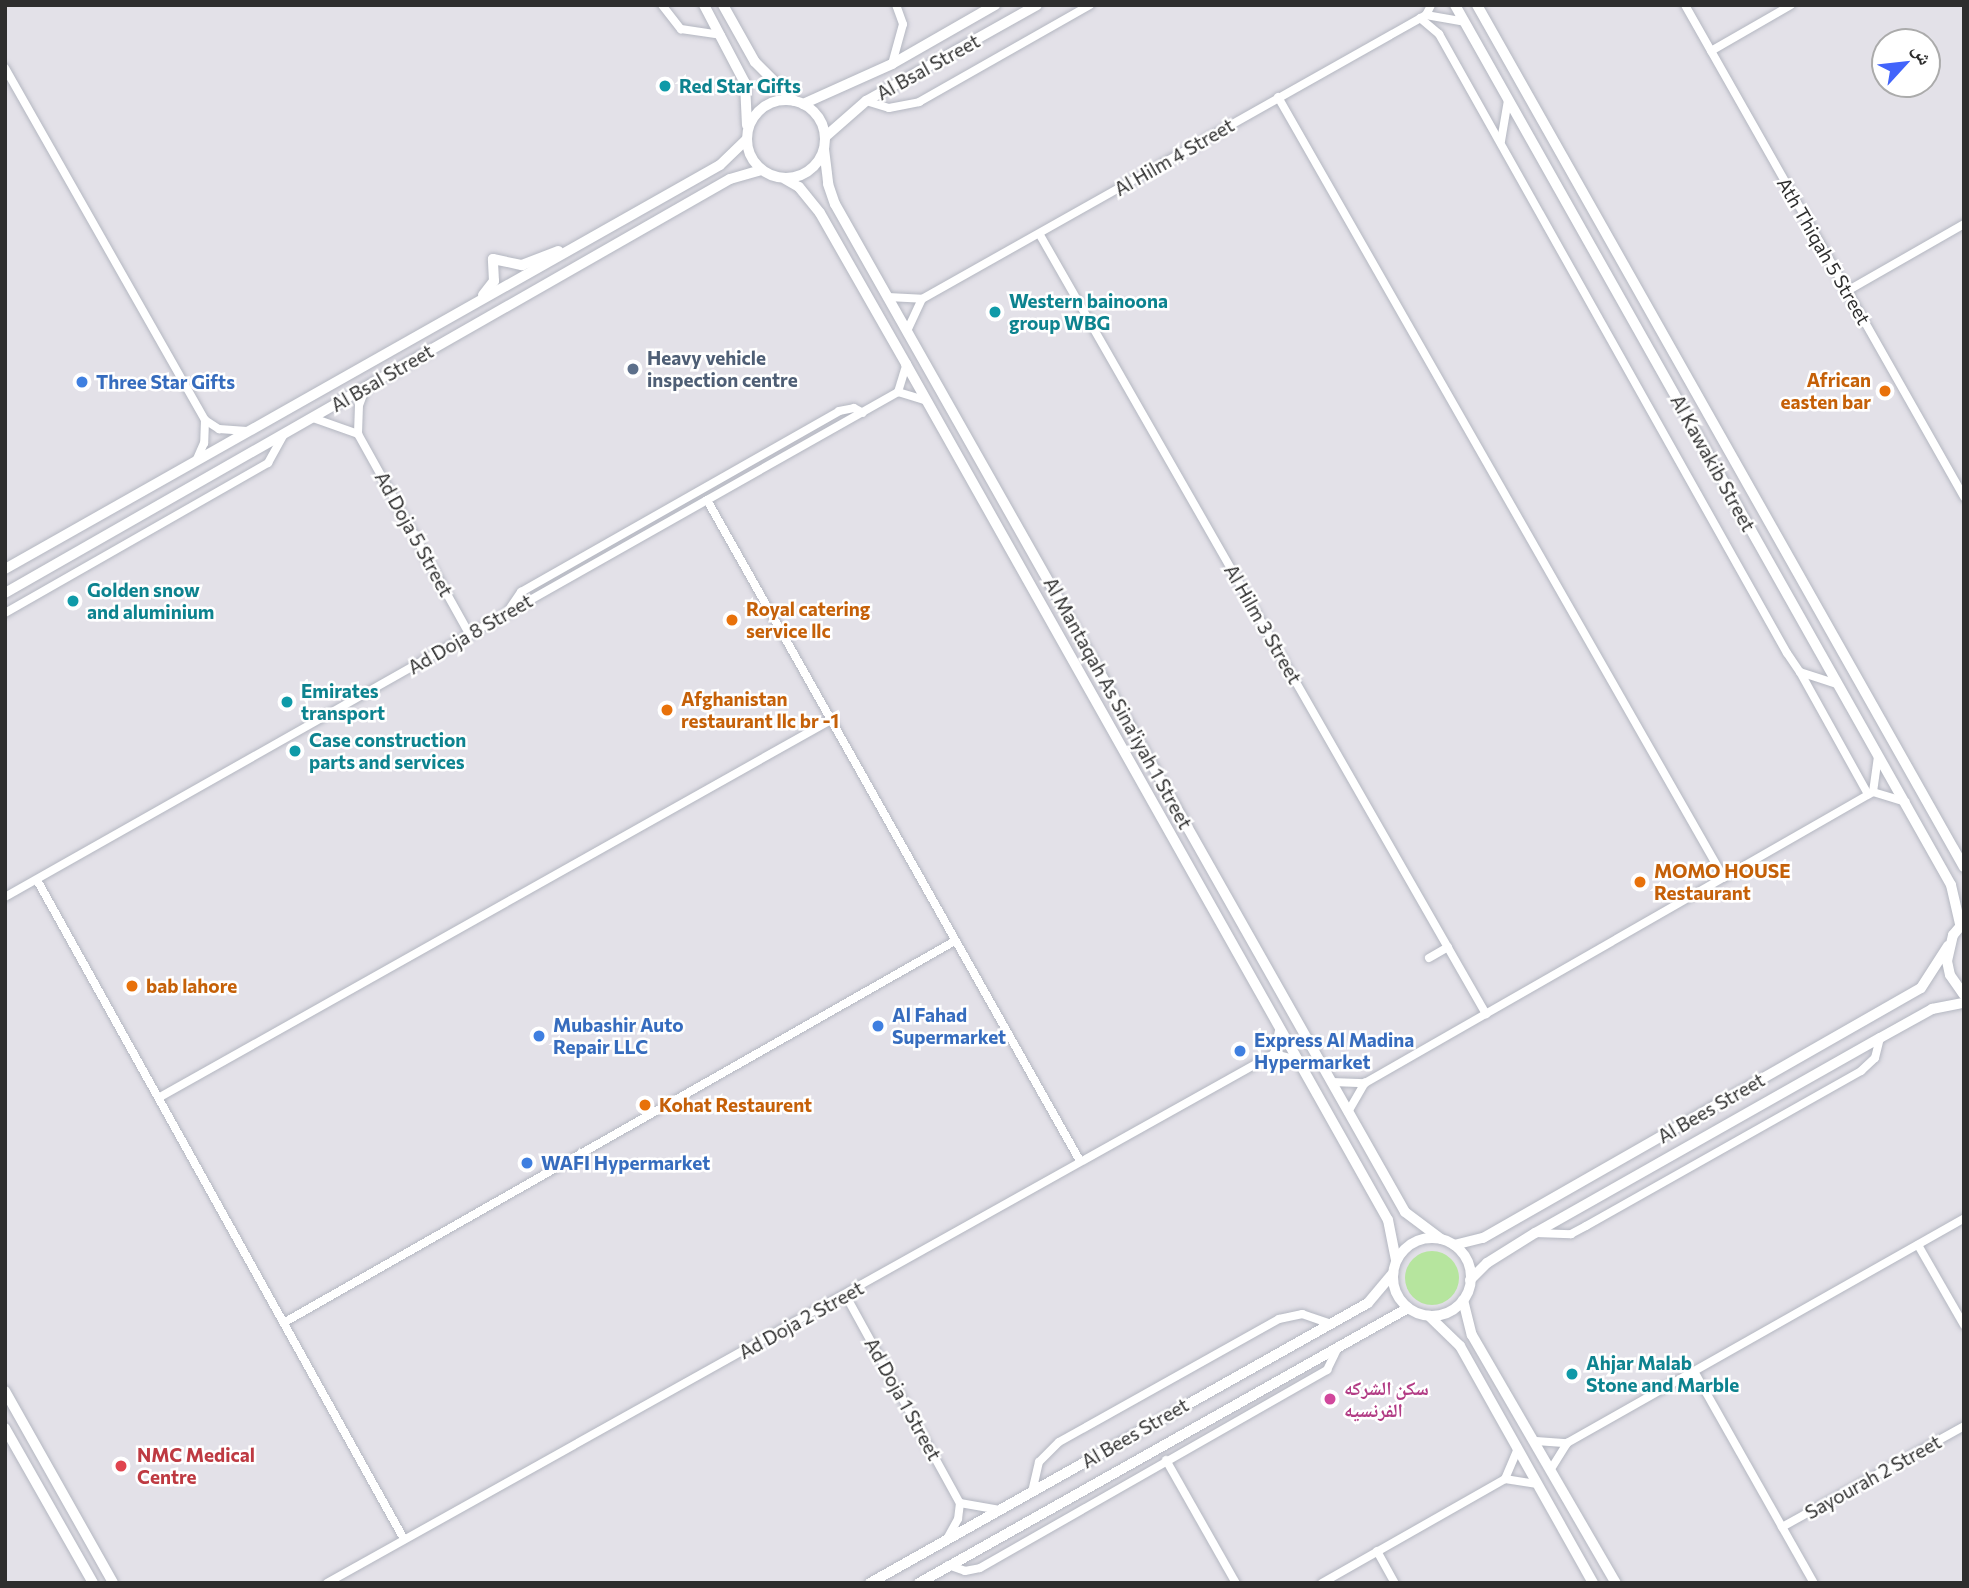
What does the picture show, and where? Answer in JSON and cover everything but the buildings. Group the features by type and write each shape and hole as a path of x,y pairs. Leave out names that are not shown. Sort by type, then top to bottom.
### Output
{"street":[{"path":"662,5 681,29 721,35"},
{"path":"704,5 745,83 747,134 761,170 785,179 814,167 824,149 825,137 818,117 755,62 723,5"},
{"path":"892,64 903,24 895,5"},
{"name":"Al Bsal Street","path":"799,102 892,64 995,5"},
{"name":"Al Bsal Street","path":"825,137 866,101 1037,5"},
{"path":"866,101 889,108 919,102 1090,5"},
{"path":"1423,16 1431,5"},
{"name":"Al Kawakib Street","path":"1455,5 1951,885 1962,923"},
{"name":"Al Kawakib Street","path":"1477,5 1964,867"},
{"name":"Ath Thiqah 5 Street","path":"1685,5 1964,497"},
{"path":"1711,51 1791,5"},
{"path":"1423,16 1464,22"},
{"path":"1423,16 1440,34 1870,793"},
{"name":"Al Hilm 4 Street","path":"922,299 1423,16"},
{"path":"5,68 205,420 219,429 247,431"},
{"path":"1278,97 1724,878"},
{"path":"1501,144 1501,120 1508,100"},
{"path":"747,134 767,104 799,102"},
{"name":"Al Bsal Street","path":"5,569 720,165 747,134"},
{"name":"Al Mantaqah As Sina'iyah 1 Street","path":"824,149 828,184 835,204 1405,1212 1441,1239"},
{"name":"Al Bsal Street","path":"5,593 730,179 761,170"},
{"name":"Al Mantaqah As Sina'iyah 1 Street","path":"785,179 811,198 926,400 1388,1220 1396,1260"},
{"path":"1847,291 1964,224"},
{"name":"Al Hilm 3 Street","path":"1040,234 1486,1014"},
{"path":"476,302 494,281 493,259 522,265 568,250"},
{"path":"888,297 922,299 907,331"},
{"path":"905,364 898,392 926,400"},
{"path":"313,418 358,434 359,405 366,387"},
{"name":"Ad Doja 8 Street","path":"5,897 898,392"},
{"path":"506,614 521,592 839,411 854,408 863,412"},
{"path":"197,460 204,443 205,420"},
{"path":"5,613 268,463 284,434"},
{"name":"Ad Doja 5 Street","path":"358,434 470,635"},
{"path":"707,500 829,721 1080,1161"},
{"path":"1800,672 1838,684"},
{"path":"160,1097 829,721"},
{"path":"1870,793 1878,757"},
{"path":"1332,1083 1365,1083 1870,793 1905,802"},
{"path":"37,880 404,1539"},
{"name":"Al Bees Street","path":"1454,1245 1483,1238 1921,988 1962,923"},
{"path":"285,1322 955,941"},
{"path":"1948,946 1950,975 1964,995"},
{"path":"1429,958 1448,947"},
{"name":"Al Bees Street","path":"1470,1280 1535,1233 1880,1038 1932,1009 1964,1003"},
{"path":"1278,1024 1274,1054 1298,1060"},
{"path":"1535,1233 1571,1234 1861,1071 1875,1058 1880,1038"},
{"name":"Ad Doja 2 Street","path":"327,1583 846,1296 1080,1161 1274,1054"},
{"path":"1349,1112 1365,1083"},
{"path":"1551,1469 1567,1443 1695,1373 1964,1218"},
{"path":"1593,1583 1460,1346 1429,1316 1408,1308 1394,1286 1396,1260 1415,1241 1441,1239 1454,1245 1469,1266 1470,1280 1463,1300 1472,1335 1536,1441 1616,1583"},
{"path":"1918,1245 1964,1325"},
{"name":"Al Bees Street","path":"870,1583 1328,1323 1368,1303 1393,1273"},
{"name":"Ad Doja 1 Street","path":"846,1296 960,1503"},
{"path":"1429,1316 1442,1314 1463,1300"},
{"name":"Al Bees Street","path":"919,1583 1408,1308"},
{"path":"1032,1492 1039,1462 1059,1442 1279,1319 1302,1314 1328,1323"},
{"path":"948,1565 965,1571 980,1568 1327,1370 1338,1347"},
{"path":"1695,1373 1814,1583"},
{"path":"5,1391 113,1583"},
{"name":"Sayourah 2 Street","path":"1782,1527 1964,1426"},
{"path":"5,1428 93,1583"},
{"path":"1536,1441 1567,1443"},
{"path":"1321,1583 1505,1479 1518,1449"},
{"path":"1166,1460 1236,1583"},
{"path":"1505,1479 1536,1484"},
{"path":"946,1540 956,1527 960,1503 1001,1510"},
{"path":"1377,1551 1395,1583"}],"shaded area":[{"path":"5,5 1964,5 1964,1583 5,1583"}],"green space":[{"path":"1432,1251 1451,1259 1459,1278 1451,1297 1432,1305 1413,1297 1405,1278 1413,1259"}],"place":[{"name":"Red Star Gifts","path":"665,86"},
{"name":"Western bainoona group WBG","path":"995,312"},
{"name":"Heavy vehicle inspection centre","path":"633,369"},
{"name":"Three Star Gifts","path":"82,382"},
{"name":"African easten bar","path":"1885,391"},
{"name":"Golden snow and aluminium","path":"73,601"},
{"name":"Royal catering service llc","path":"732,620"},
{"name":"Emirates transport","path":"287,702"},
{"name":"Afghanistan restaurant llc br -1","path":"667,710"},
{"name":"Case construction parts and services","path":"295,751"},
{"name":"MOMO HOUSE Restaurant","path":"1640,882"},
{"name":"bab lahore","path":"132,986"},
{"name":"Al Fahad Supermarket","path":"878,1026"},
{"name":"Mubashir Auto Repair LLC","path":"539,1036"},
{"name":"Express Al Madina Hypermarket","path":"1240,1051"},
{"name":"Kohat Restaurent","path":"645,1105"},
{"name":"WAFI Hypermarket","path":"527,1163"},
{"name":"Ahjar Malab Stone and Marble","path":"1572,1374"},
{"name":"سكن الشركه الفرنسيه","path":"1330,1399"},
{"name":"NMC Medical Centre","path":"121,1466"}]}
